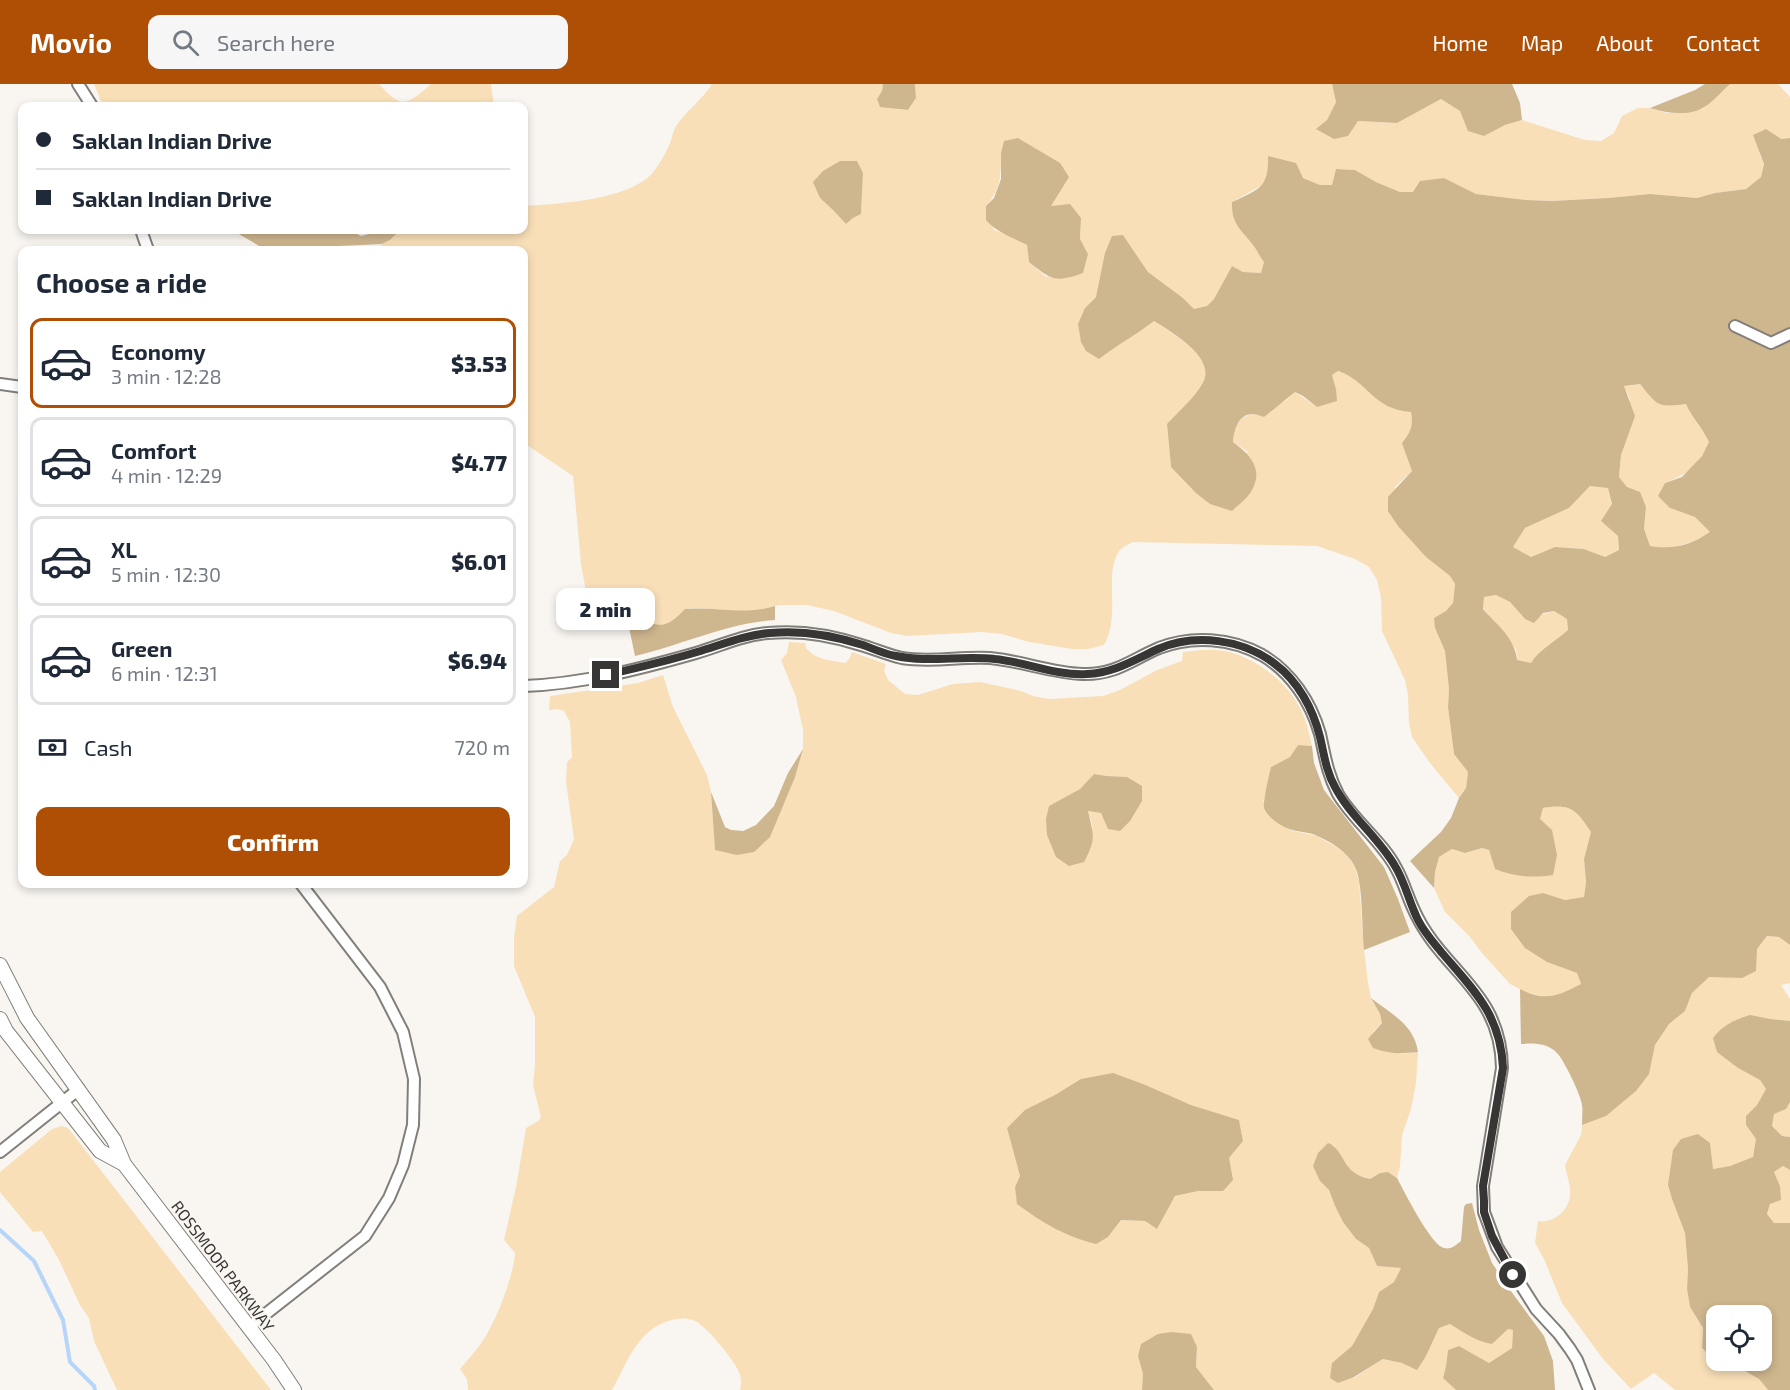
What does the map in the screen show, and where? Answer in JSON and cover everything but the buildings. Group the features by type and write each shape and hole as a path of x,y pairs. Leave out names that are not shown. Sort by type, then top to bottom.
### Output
{"street":[{"path":"78,84 89,102"},
{"path":"1735,326 1771,343 1790,334"},
{"path":"0,384 18,386"},
{"path":"528,686 572,682 606,675 697,652 745,637 777,633 825,635 907,659 992,658 1062,673 1105,672 1126,665 1160,648 1201,639 1261,654 1276,664 1291,679 1309,707 1320,735 1326,768 1341,798 1396,866 1423,930 1478,995 1494,1021 1503,1068 1483,1186 1484,1212 1497,1247 1536,1309 1570,1349 1580,1366 1589,1390"},
{"path":"249,1327 365,1236 389,1198 403,1165 413,1125 414,1079 402,1032 380,987 304,888"},
{"name":"ROSSMOOR PARKWAY","path":"0,965 27,1018 114,1140 124,1164 249,1327 294,1390"},
{"name":"ROSSMOOR PARKWAY","path":"0,1019 6,1031 100,1151 124,1164"},
{"path":"0,1152 79,1089"}],"shaded area":[{"path":"94,84 379,84 393,98 405,102 101,102"},
{"path":"431,84 491,84 493,102 405,102 416,97"},
{"path":"712,84 883,84 882,91 895,109 908,110 916,98 915,84 1332,84 1336,102 1327,120 1348,136 1357,121 1397,123 1441,99 1460,111 1469,131 1484,136 1505,125 1522,120 1585,140 1601,141 1614,133 1622,116 1638,108 1650,108 1667,113 1690,112 1703,109 1730,84 1778,84 1790,97 1790,138 1781,139 1759,153 1764,164 1761,177 1746,189 1697,198 1650,194 1552,201 1526,200 1476,194 1444,178 1413,192 1400,192 1355,170 1336,169 1332,185 1320,185 1303,178 1269,174 1264,184 1232,202 1232,211 1264,262 1261,273 1243,272 1232,266 1214,299 1207,306 1194,309 1148,272 1123,235 1096,297 1085,308 1099,359 1154,321 1187,344 1201,360 1205,368 1203,383 1167,424 1171,467 1182,477 1248,452 1233,442 1234,428 1242,418 1285,401 1295,392 1317,407 1336,389 1332,375 1338,371 1357,381 1379,401 1398,410 1411,412 1413,420 1412,471 1395,487 1413,542 1426,557 1450,576 1455,584 1453,603 1435,628 1445,651 1449,689 1448,707 1454,754 1468,772 1466,788 1459,798 1412,737 1405,680 1382,631 1381,597 1377,580 1369,567 1355,559 1317,546 1133,542 1124,546 1118,553 1112,574 1109,633 1104,645 1088,649 1072,649 982,632 907,636 891,633 834,611 807,605 779,605 754,612 685,609 676,619 666,625 654,625 642,617 592,602 587,597 581,564 573,476 528,446 528,246 381,246 395,234 528,234 528,206 594,199 643,181 661,161 676,126","holes":["1018,138 1038,150 1051,207 1081,218 1080,239 1088,254 1046,277 1029,262 1027,245 994,230 986,206 995,194 999,181 1001,153","863,173 861,214 846,224 820,198"]},
{"path":"883,84 915,84 916,98 908,110 880,107 877,99"},
{"path":"1332,84 1512,84 1520,103 1522,120 1505,125 1484,136 1468,131 1460,111 1441,99 1397,123 1358,121 1348,136 1334,139 1316,129 1327,120 1336,102"},
{"path":"1705,84 1730,84 1708,104 1695,111 1676,113 1650,108 1695,90"},
{"path":"1766,129 1781,139 1790,138 1790,945 1779,937 1767,936 1757,949 1756,971 1742,978 1709,977 1692,993 1685,1011 1669,1024 1655,1045 1649,1074 1636,1091 1606,1116 1582,1125 1581,1100 1572,1078 1557,1053 1545,1045 1521,1044 1520,989 1537,995 1551,996 1581,984 1577,973 1547,962 1525,948 1511,929 1511,912 1529,896 1543,893 1565,900 1584,897 1586,882 1584,859 1591,832 1577,813 1572,810 1560,807 1543,808 1540,819 1552,830 1557,855 1553,875 1531,877 1510,874 1495,869 1489,850 1482,848 1465,853 1452,849 1439,857 1434,888 1410,861 1441,832 1451,818 1466,788 1468,772 1454,754 1448,707 1449,689 1445,651 1435,628 1434,618 1446,611 1453,603 1455,584 1450,576 1426,557 1398,526 1388,511 1388,497 1412,471 1402,443 1411,429 1411,412 1398,410 1379,401 1357,381 1338,371 1332,375 1337,401 1317,407 1295,392 1264,417 1253,414 1244,417 1236,428 1233,442 1253,462 1256,475 1250,493 1232,511 1210,504 1171,467 1167,424 1194,395 1205,377 1205,368 1195,352 1154,321 1099,359 1086,351 1081,342 1078,324 1085,308 1096,297 1105,253 1112,236 1123,235 1148,272 1194,309 1207,306 1214,299 1232,266 1243,272 1261,273 1264,262 1235,221 1232,202 1256,190 1264,181 1267,175 1268,156 1296,163 1303,178 1320,185 1332,185 1336,169 1355,170 1400,192 1413,192 1420,181 1444,178 1476,194 1526,200 1552,201 1650,194 1697,198 1746,189 1761,177 1764,164 1753,135","holes":["1640,384 1658,403 1669,406 1686,404 1709,442 1702,456 1682,477 1665,483 1658,496 1670,508 1695,517 1710,532 1682,545 1650,546 1644,529 1646,507 1640,492 1627,487 1619,477 1621,455 1635,416 1624,386","1590,486 1608,488 1612,504 1601,521 1618,536 1619,550 1605,557 1584,549 1555,547 1531,557 1513,547 1525,528 1569,508","1496,595 1510,602 1525,619 1534,623 1543,613 1554,611 1567,619 1568,630 1543,649 1531,663 1517,660 1509,638 1483,609 1484,597"]},
{"path":"1018,138 1060,163 1069,177 1051,206 1070,204 1081,218 1080,239 1088,254 1083,273 1060,279 1043,273 1029,262 1027,245 1000,232 986,220 986,206 994,198 1001,179 1001,153 1004,141"},
{"path":"840,161 857,161 863,173 861,214 846,224 820,198 813,182 823,171"},
{"path":"239,234 356,234 361,236 396,234 382,244 259,246"},
{"path":"1640,384 1658,403 1669,406 1686,404 1709,442 1692,468 1665,483 1670,508 1695,517 1711,533 1681,545 1650,546 1644,529 1646,507 1619,477 1621,455 1627,436 1630,399 1624,386"},
{"path":"1590,486 1608,487 1619,550 1605,557 1584,549 1555,547 1531,557 1513,547 1525,528 1569,508"},
{"path":"1496,595 1510,602 1525,619 1554,611 1567,619 1568,630 1543,649 1531,664 1517,660 1516,649 1483,608 1484,597"},
{"path":"775,606 775,620 739,625 635,656 626,613 663,625 676,618 685,609 741,611"},
{"path":"789,642 805,643 806,648 814,655 845,663 852,652 886,664 884,671 888,680 905,694 918,695 953,684 980,682 1049,699 1103,696 1120,690 1157,670 1182,661 1183,652 1204,650 1229,652 1241,656 1277,678 1301,710 1312,746 1298,745 1290,757 1271,767 1267,793 1263,801 1290,830 1317,836 1333,845 1346,854 1355,867 1359,881 1368,983 1371,998 1382,1023 1373,1032 1400,1054 1418,1052 1416,1083 1411,1109 1402,1135 1397,1178 1388,1172 1380,1173 1370,1179 1357,1174 1352,1171 1334,1145 1320,1181 1329,1190 1343,1222 1356,1239 1369,1248 1377,1266 1401,1268 1394,1282 1379,1292 1373,1309 1352,1346 1332,1363 1354,1378 1383,1359 1402,1363 1426,1356 1439,1328 1450,1324 1466,1334 1513,1330 1512,1348 1489,1363 1459,1346 1448,1350 1443,1378 1456,1390 1214,1390 1196,1367 1197,1347 1138,1356 1143,1374 1142,1390 740,1390 739,1372 718,1343 698,1323 693,1320 679,1319 657,1326 642,1338 612,1390 468,1390 467,1379 460,1369 484,1339 508,1286 515,1253 504,1240 526,1128 541,1117 533,1085 535,1017 514,966 517,916 554,887 560,861 567,855 574,839 566,782 567,762 572,757 570,722 564,711 549,710 550,696 638,683 663,675 673,707 707,775 711,792 715,850 754,852 803,749 803,730 796,697 781,660 787,653","holes":["1094,774 1127,777 1102,813 1088,811 1093,828 1049,806 1080,789","1081,1079 1172,1097 1239,1120 1243,1141 1229,1158 1223,1191 1198,1191 1175,1196 1157,1229 1145,1221 1121,1220 1108,1237 1015,1187 1020,1176 1007,1128"]},
{"path":"1298,745 1312,746 1314,763 1324,790 1384,867 1410,932 1364,950 1360,884 1352,862 1327,840 1285,827 1272,818 1264,808 1271,767 1290,757"},
{"path":"803,749 795,777 770,837 754,852 737,855 715,850 711,792 725,827 743,831 756,825 774,806 788,773"},
{"path":"1094,774 1127,777 1142,786 1142,801 1130,821 1120,831 1108,829 1101,813 1088,811 1093,832 1091,848 1084,862 1069,866 1056,857 1047,835 1046,819 1049,806 1080,789"},
{"path":"1560,805 1580,814 1591,832 1584,859 1586,882 1584,897 1565,900 1543,893 1511,929 1547,962 1577,973 1581,984 1560,995 1550,997 1527,993 1510,984 1470,937 1445,912 1434,888 1439,857 1452,849 1465,853 1482,848 1489,850 1495,869 1540,819 1543,808"},
{"path":"1767,936 1779,937 1790,945 1790,983 1781,985 1790,999 1790,1021 1770,1019 1738,1068 1760,1080 1766,1089 1757,1105 1746,1116 1746,1125 1756,1139 1753,1157 1668,1185 1685,1233 1687,1289 1690,1307 1703,1328 1702,1348 1706,1352 1706,1371 1745,1371 1759,1379 1768,1390 1675,1390 1654,1373 1631,1389 1603,1359 1562,1303 1535,1243 1538,1221 1555,1218 1567,1205 1570,1191 1565,1165 1581,1135 1582,1125 1606,1116 1649,1074 1655,1045 1669,1024 1685,1011 1692,993 1709,976 1742,978 1757,949"},
{"path":"1371,998 1407,1027 1416,1042 1418,1052 1395,1053 1373,1048 1368,1039 1382,1023"},
{"path":"1750,1015 1790,1021 1790,1102 1786,1109 1774,1114 1772,1126 1782,1136 1790,1137 1790,1170 1783,1166 1774,1172 1780,1186 1781,1200 1770,1204 1767,1214 1774,1223 1790,1223 1790,1390 1768,1390 1759,1379 1745,1371 1772,1371 1772,1305 1706,1305 1706,1352 1702,1348 1703,1328 1690,1307 1687,1289 1685,1233 1668,1185 1673,1150 1681,1139 1698,1134 1710,1143 1713,1169 1730,1166 1753,1157 1756,1139 1746,1125 1746,1116 1757,1105 1766,1089 1760,1080 1738,1068 1717,1052 1713,1038 1734,1021"},
{"path":"1113,1073 1191,1105 1239,1120 1243,1141 1229,1158 1233,1180 1223,1191 1198,1191 1175,1196 1157,1229 1145,1221 1121,1220 1108,1237 1096,1244 1054,1228 1017,1204 1015,1187 1020,1176 1007,1128 1025,1110 1081,1079"},
{"path":"1790,1102 1790,1137 1782,1136 1772,1126 1774,1113 1786,1109"},
{"path":"62,1126 68,1128 72,1133 271,1390 117,1390 94,1341 89,1318 42,1231 33,1232 0,1192 0,1172 52,1129"},
{"path":"1328,1143 1334,1146 1348,1167 1360,1176 1370,1179 1380,1173 1388,1172 1397,1178 1425,1228 1432,1238 1444,1248 1451,1248 1461,1241 1464,1207 1472,1203 1479,1230 1492,1263 1544,1336 1553,1361 1555,1390 1456,1390 1443,1378 1448,1350 1459,1346 1489,1363 1512,1348 1513,1330 1508,1329 1492,1344 1475,1339 1450,1324 1439,1328 1417,1370 1402,1363 1383,1359 1354,1377 1338,1383 1330,1378 1332,1363 1352,1346 1373,1309 1379,1292 1394,1282 1401,1268 1377,1266 1369,1248 1356,1239 1343,1222 1329,1190 1320,1181 1313,1166 1318,1153"},
{"path":"1783,1166 1790,1170 1790,1223 1774,1223 1767,1215 1780,1186 1774,1172"},
{"path":"1171,1332 1191,1334 1197,1347 1196,1367 1214,1390 1142,1390 1143,1374 1138,1356 1141,1344 1158,1334"}],"waterway":[{"path":"0,1230 34,1261 63,1320 70,1362 94,1386 95,1390"}],"route":[{"path":"606,675 652,665 745,637 795,632 825,635 907,659 992,658 1062,673 1105,672 1120,668 1160,648 1201,639 1261,654 1276,664 1291,679 1304,698 1320,735 1326,768 1341,798 1396,866 1423,930 1478,995 1494,1021 1503,1068 1483,1186 1484,1212 1497,1247 1513,1275"}]}
